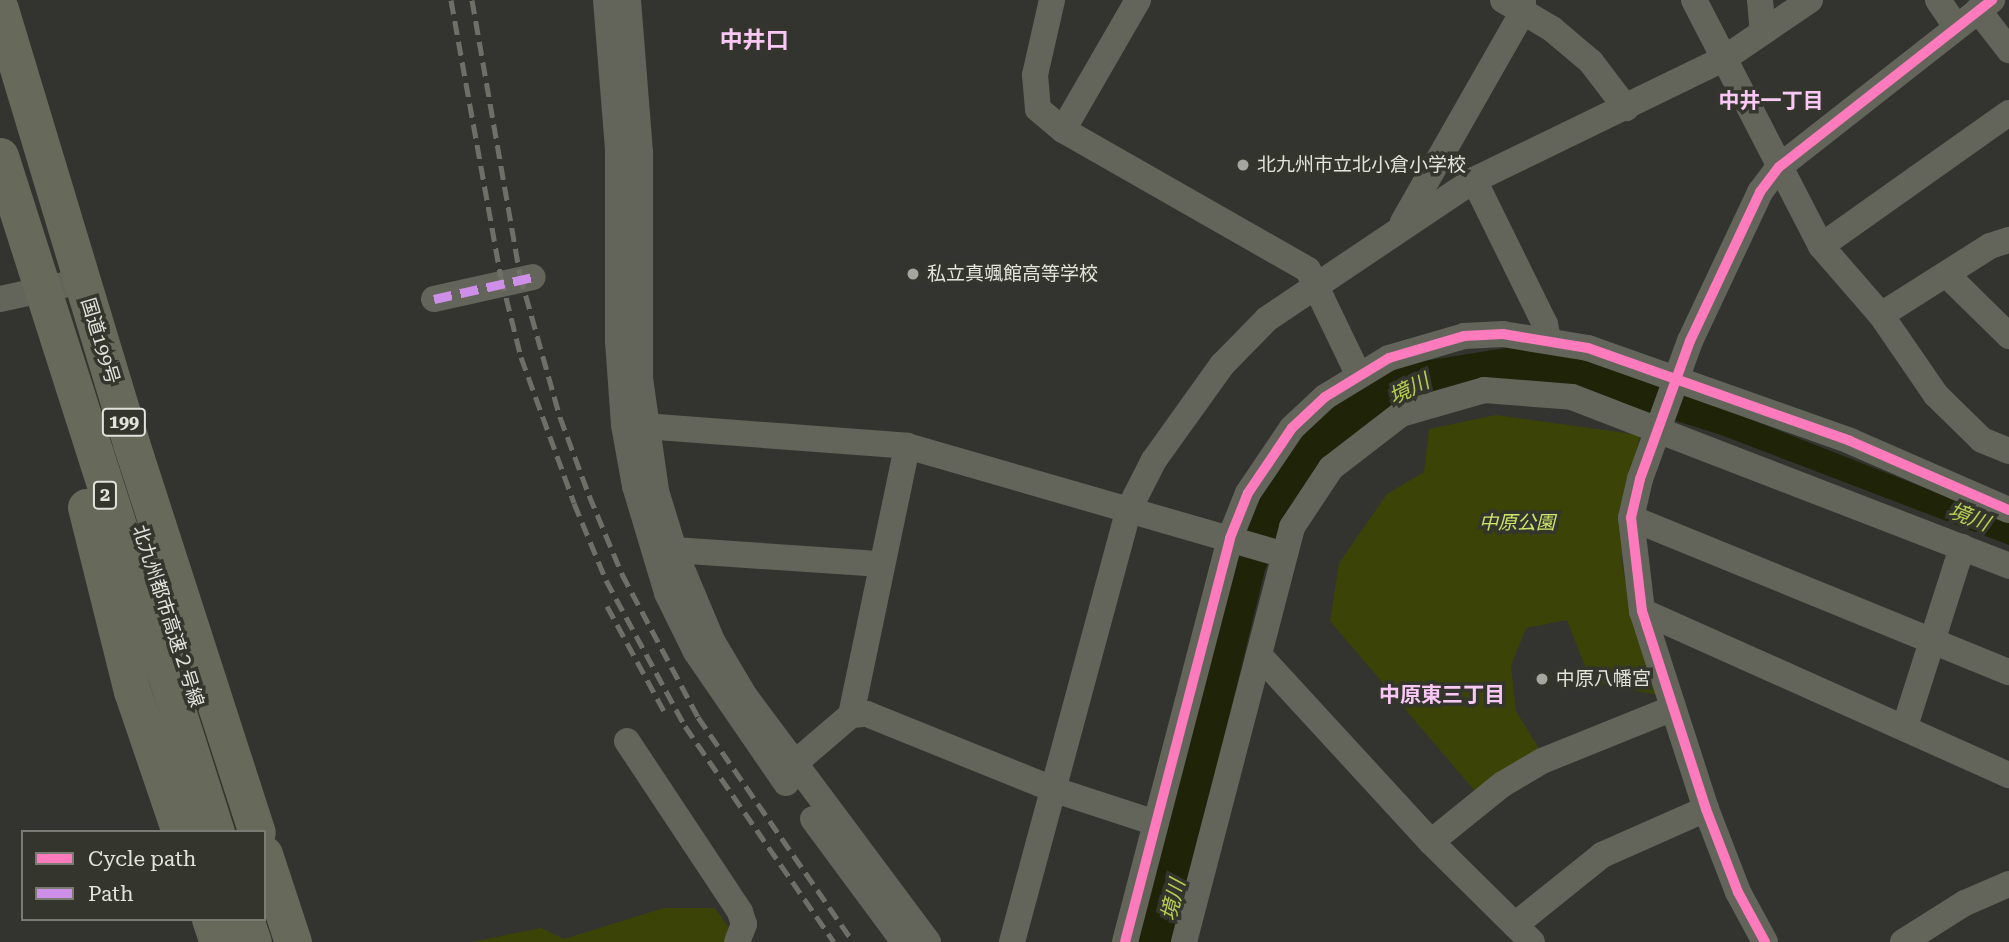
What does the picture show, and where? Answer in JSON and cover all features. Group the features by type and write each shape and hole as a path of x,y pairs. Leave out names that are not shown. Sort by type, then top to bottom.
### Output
{"highway":[{"name":"国道199号","path":"0,9 82,281 256,830"},
{"name":"北九州都市高速２号線","path":"0,78 122,479 238,830"},
{"name":"北九州都市高速２号線","path":"0,156 215,830"},
{"path":"0,220 11,296 73,459 198,830"},
{"path":"73,459 132,691 179,830"},
{"path":"266,859 293,942"},
{"path":"266,912 276,942"},
{"path":"211,921 218,942"},
{"path":"229,921 236,942"},
{"path":"246,921 253,942"}],"street":[{"path":"606,0 618,150 618,341 624,425 635,486 667,593 696,652 928,942"},
{"path":"628,0 640,153 639,335 644,426 674,550 712,641 787,769 904,942"},
{"path":"1052,0 1034,92 1038,109 1063,130 1308,270 1359,374"},
{"path":"1063,130 1138,0"},
{"path":"1693,0 1821,246 1881,315 1936,395 1982,440 2009,451"},
{"path":"1760,0 1763,32"},
{"path":"1012,942 1129,509 1154,460 1222,365 1267,319 1474,180 1725,58 1810,0"},
{"path":"1938,0 1956,27"},
{"path":"1401,227 1516,4 1591,62 1626,108"},
{"path":"1765,942 1738,892 1706,809 1642,611 1631,518 1657,427 1675,383 1740,231 1779,167 1985,5 2009,50"},
{"path":"1821,246 2009,113"},
{"path":"1474,180 1545,324 1548,340"},
{"path":"1881,315 1948,276 1990,246 2009,240"},
{"path":"1948,276 2009,336"},
{"path":"434,299 533,277"},
{"path":"11,296 82,281"},
{"path":"1125,942 1153,822 1248,493 1292,428 1359,374 1389,358 1464,336 1548,340 1588,348 1675,383 1850,441 2009,510"},
{"path":"1184,942 1259,655 1280,553 1308,498 1331,468 1401,414 1442,398 1484,390 1529,390 1572,397 1657,427 2009,566"},
{"path":"644,426 907,446 1280,553"},
{"path":"851,715 907,446"},
{"path":"1631,518 2009,672"},
{"path":"1905,726 1962,547"},
{"path":"674,550 882,564"},
{"path":"1642,611 1905,726 2009,775"},
{"path":"1259,655 1431,842 1524,934 1602,855 1706,809"},
{"path":"1431,842 1503,784 1542,761 1673,708"},
{"path":"787,769 851,715 867,714 1055,790 1153,822"},
{"path":"626,741 740,912 744,923 737,942"},
{"path":"1903,942 1965,903 2009,884"}],"green space":[{"name":"中原公園","path":"1496,415 1640,435 1622,515 1622,562 1629,606 1658,695 1591,682 1567,620 1526,628 1511,666 1516,711 1541,752 1474,790 1330,621 1339,563 1387,494 1424,472 1429,429"},
{"path":"664,908 715,908 732,932 731,942 471,942 541,928 564,939"}],"water":[{"name":"境川","path":"1506,348 1542,350 1602,364 1724,409 2009,521 2009,545 1721,435 1575,389 1444,390 1296,503 1265,570 1174,942 1135,942 1251,514 1272,471 1322,411 1399,365"}],"railway":[{"path":"451,0 501,277 521,357 574,503 606,580 685,726 834,942"},
{"path":"472,0 520,275 560,417 589,495 622,574 698,717 853,942"},
{"path":"607,606 664,711"}],"marked path":[{"path":"434,299 533,277"}],"cycle path":[{"path":"1765,942 1738,892 1706,809 1642,611 1631,518 1640,479 1690,341 1760,192 1779,167 1992,0"},
{"path":"1125,942 1230,538 1248,493 1292,428 1325,397 1389,358 1464,336 1503,334 1588,348 1850,441 2009,510"}],"place":[{"name":"北九州市立北小倉小学校","path":"1243,165"},
{"name":"私立真颯館高等学校","path":"913,274"},
{"name":"中原八幡宮","path":"1542,679"}],"district":[{"name":"中井口","path":"754,41"},
{"name":"中井一丁目","path":"1771,101"},
{"name":"中原東三丁目","path":"1442,695"}]}
